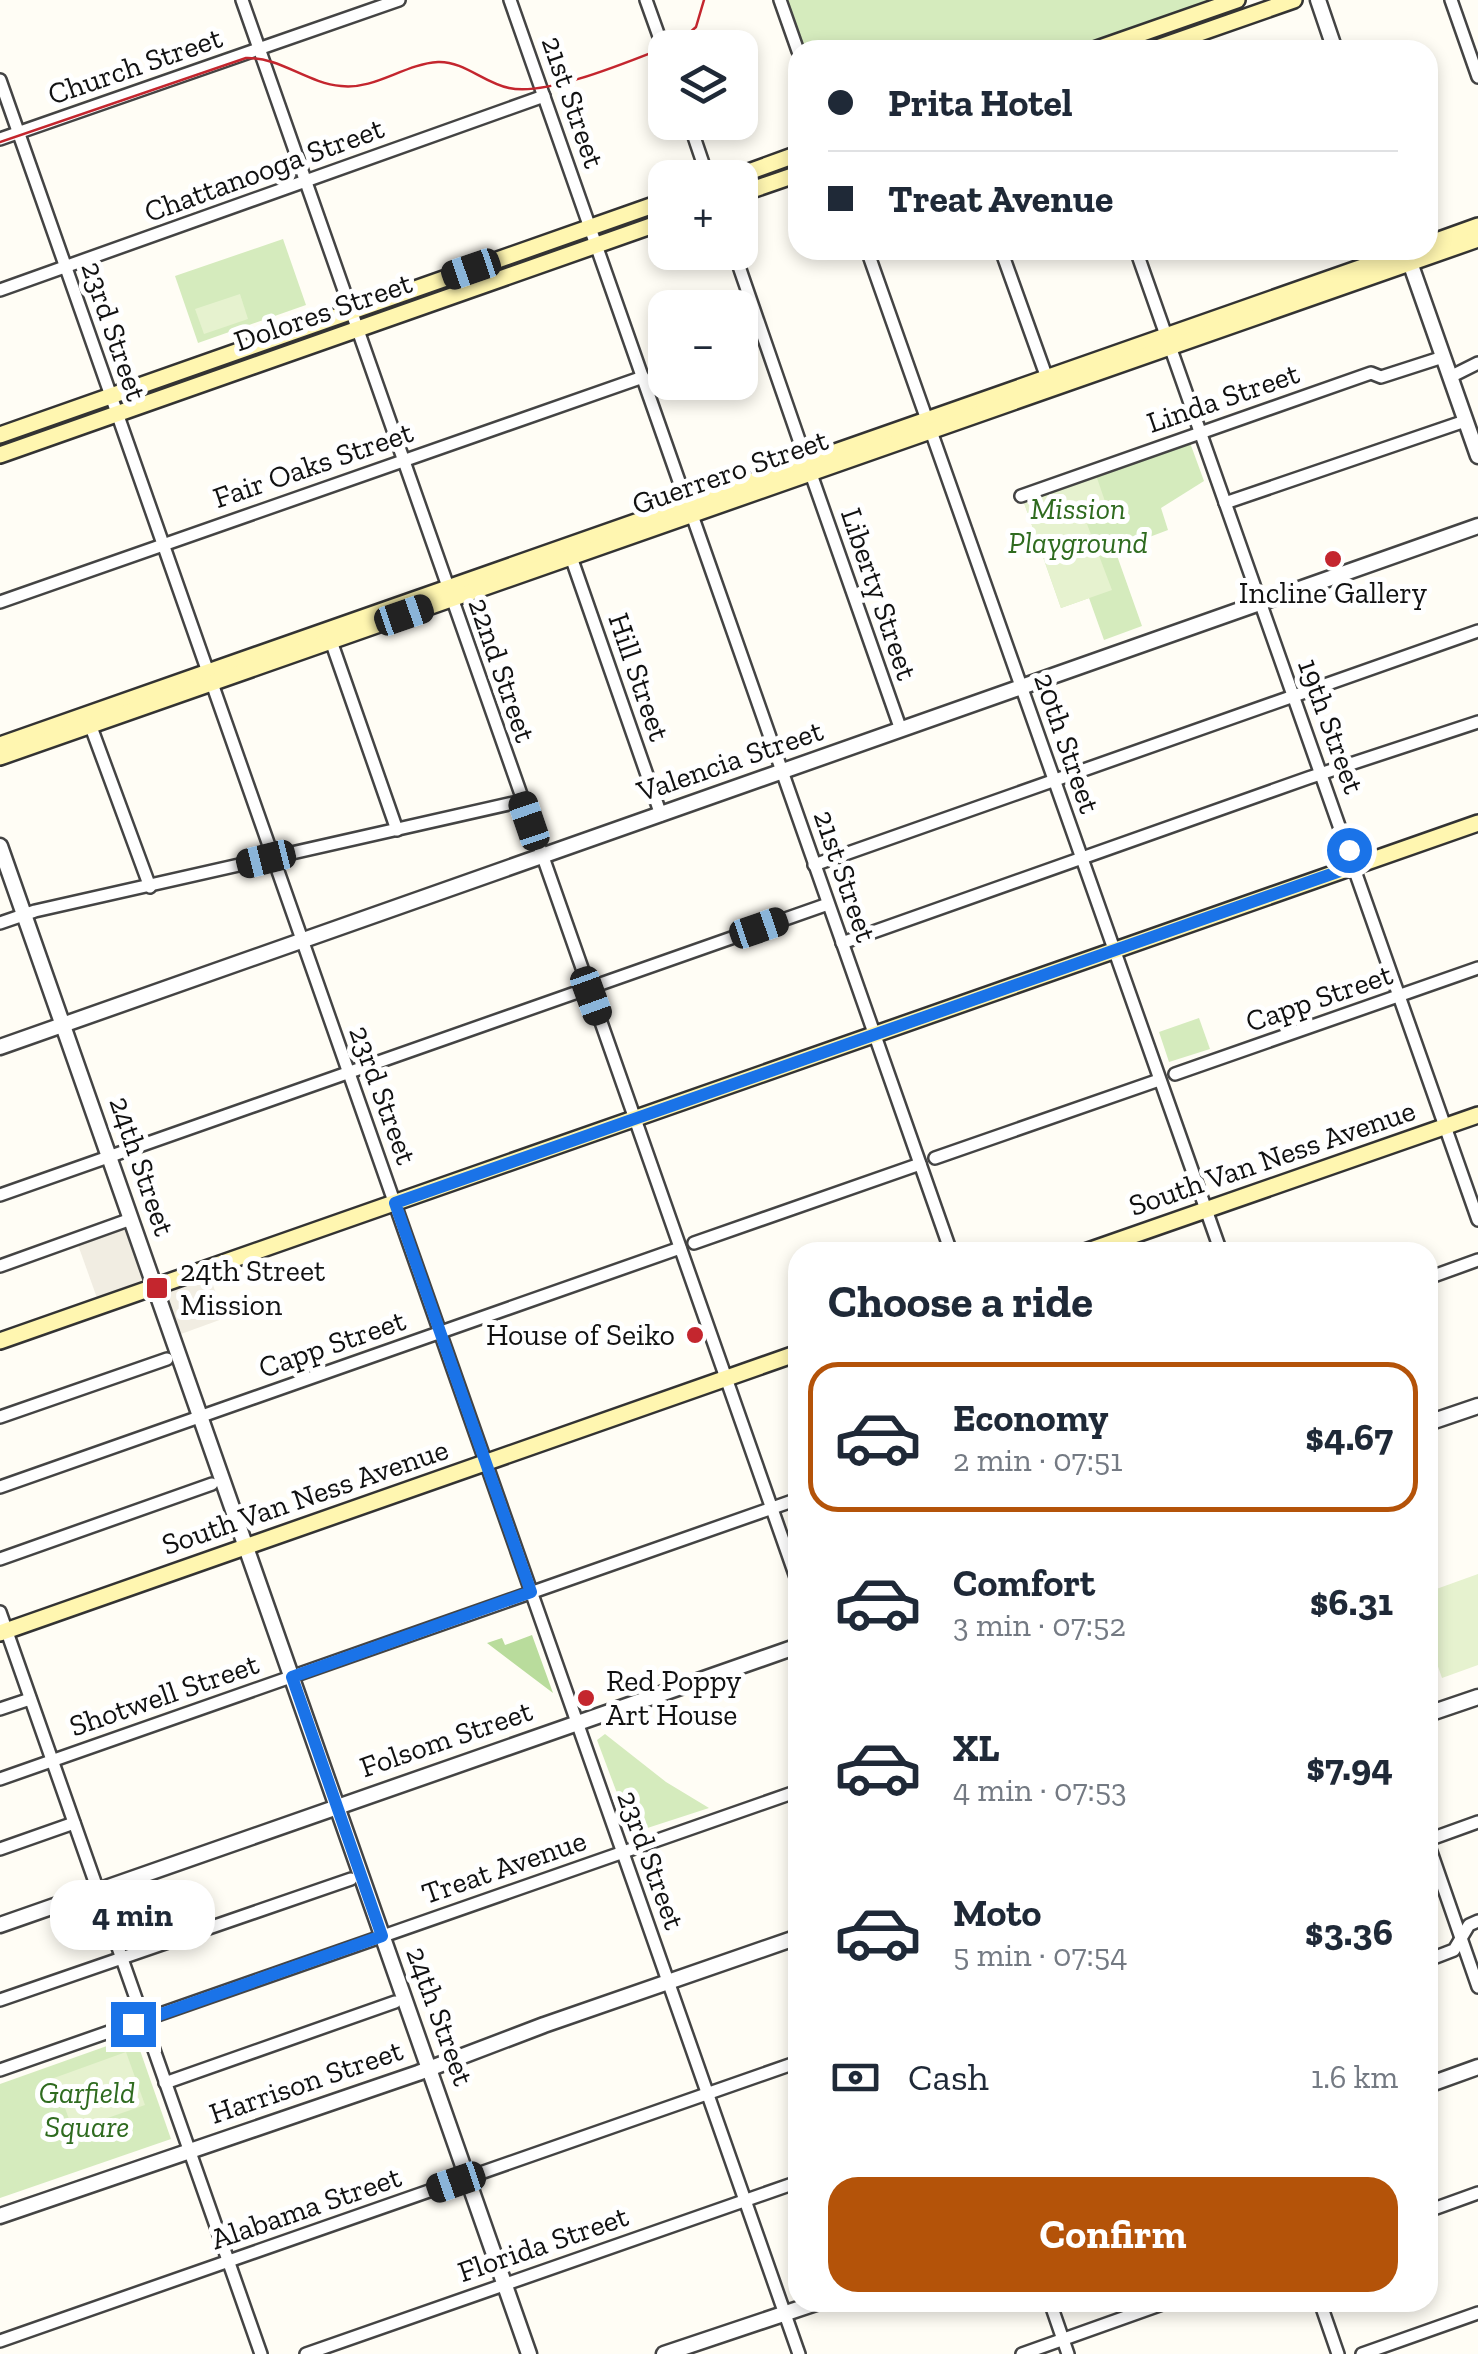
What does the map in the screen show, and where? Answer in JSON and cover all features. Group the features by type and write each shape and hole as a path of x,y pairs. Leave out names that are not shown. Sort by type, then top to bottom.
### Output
{"main road":[{"path":"1123,40 1237,0"},
{"path":"1180,40 1294,0"},
{"path":"1192,16 1198,34"},
{"path":"758,169 788,158"},
{"path":"758,188 788,177"},
{"name":"Dolores Street","path":"0,434 648,207"},
{"path":"1438,240 1478,226"},
{"name":"Dolores Street","path":"0,454 648,227"},
{"name":"Guerrero Street","path":"1438,248 1478,239"},
{"name":"Guerrero Street","path":"0,757 209,678 1391,260"},
{"path":"471,269 477,287"},
{"name":"Guerrero Street","path":"929,425 1046,378 1168,341"},
{"name":"Guerrero Street","path":"0,744 331,641 449,594 570,557 690,510"},
{"path":"0,1342 1478,822"},
{"name":"South Van Ness Avenue","path":"1114,1242 1478,1114"},
{"name":"South Van Ness Avenue","path":"3,1632 788,1357"}],"street":[{"name":"22nd Street","path":"242,0 788,1555"},
{"name":"Church Street","path":"0,139 376,4 399,0"},
{"name":"21st Street","path":"510,0 947,1242"},
{"path":"646,0 657,30"},
{"path":"780,0 794,40"},
{"path":"1318,0 1332,40"},
{"path":"1451,0 1478,77"},
{"name":"23rd Street","path":"0,80 799,2354"},
{"name":"Chattanooga Street","path":"0,290 544,96"},
{"name":"20th Street","path":"871,260 1217,1242"},
{"path":"1005,260 1046,378"},
{"name":"19th Street","path":"1140,260 1478,1220"},
{"path":"1410,260 1478,456"},
{"name":"Liberty Street","path":"740,270 901,730"},
{"name":"Linda Street","path":"1020,496 1371,374 1381,378 1443,357"},
{"path":"1450,377 1478,363"},
{"name":"Fair Oaks Street","path":"0,602 643,378"},
{"path":"1225,502 1465,421"},
{"name":"Valencia Street","path":"0,1047 1478,526"},
{"name":"Hill Street","path":"570,557 661,815"},
{"path":"814,865 1478,631"},
{"path":"331,641 397,830"},
{"path":"842,943 1478,722"},
{"path":"90,726 150,887"},
{"path":"0,922 522,802"},
{"name":"24th Street","path":"0,846 530,2354"},
{"path":"0,1195 828,904"},
{"name":"Capp Street","path":"1176,1074 1478,968"},
{"path":"935,1158 1159,1080"},
{"path":"694,1243 920,1164"},
{"path":"0,1266 131,1219"},
{"name":"Capp Street","path":"0,1487 680,1248"},
{"path":"1438,1274 1478,1260"},
{"path":"0,1417 167,1359"},
{"path":"1438,1420 1478,1406"},
{"path":"0,1559 212,1484"},
{"name":"Shotwell Street","path":"0,1779 788,1502"},
{"path":"0,1612 3,1632 261,2354"},
{"name":"Folsom Street","path":"0,1924 788,1649"},
{"path":"1438,1711 1478,1697"},
{"path":"0,1709 30,1699"},
{"name":"Treat Avenue","path":"0,2070 788,1794"},
{"path":"1438,1838 1478,1822"},
{"path":"0,1849 74,1823"},
{"path":"1438,1871 1478,1987"},
{"path":"0,2000 351,1880"},
{"path":"1438,1956 1454,1950 1470,1925 1478,1921"},
{"name":"Harrison Street","path":"0,2216 430,2069 788,1940"},
{"path":"165,2083 395,2002"},
{"name":"Alabama Street","path":"0,2342 788,2066"},
{"path":"1438,2081 1478,2067"},
{"name":"Florida Street","path":"306,2354 788,2185"},
{"path":"1438,2207 1478,2193"},
{"path":"664,2354 794,2312"},
{"path":"1053,2312 1068,2354"},
{"path":"1022,2354 1140,2312"},
{"path":"1323,2312 1338,2354"},
{"path":"1362,2354 1478,2313"}],"green space":[{"path":"787,0 1213,0 1099,40 801,40"},
{"path":"283,239 306,305 198,343 175,276"},
{"path":"240,294 248,319 204,334 195,309"},
{"name":"Mission Playground","path":"1189,440 1204,481 1161,508 1168,530 1115,550 1142,626 1104,640 1089,598 1061,608 1023,500"},
{"name":"Mission Playground","path":"1096,475 1110,516 1087,524 1112,590 1061,608 1023,500"},
{"path":"1199,1018 1210,1049 1169,1062 1159,1032"},
{"path":"1478,1574 1478,1665 1442,1678 1438,1667 1438,1588"},
{"path":"532,1635 553,1693 487,1643 502,1638 505,1645"},
{"path":"605,1734 666,1782 709,1808 632,1833 597,1740"},
{"name":"Garfield Square","path":"135,2036 171,2139 0,2198 0,2084"},
{"path":"126,2052 145,2105 73,2130 54,2078"}],"shaded area":[{"path":"125,1225 143,1280 97,1298 77,1242"},
{"path":"210,1277 225,1318 181,1334 167,1293"}],"tram line":[{"path":"0,142 246,58 341,86 366,84 438,62 457,65 509,88 547,87 679,42 696,27 704,0"}],"place":[{"name":"Incline Gallery","path":"1333,559"},
{"name":"24th Street Mission","path":"157,1288"},
{"name":"House of Seiko","path":"695,1335"},
{"name":"Red Poppy Art House","path":"586,1698"}],"route":[{"path":"133,2024 382,1936 292,1677 531,1592 395,1203 1354,866 1349,850"}]}
